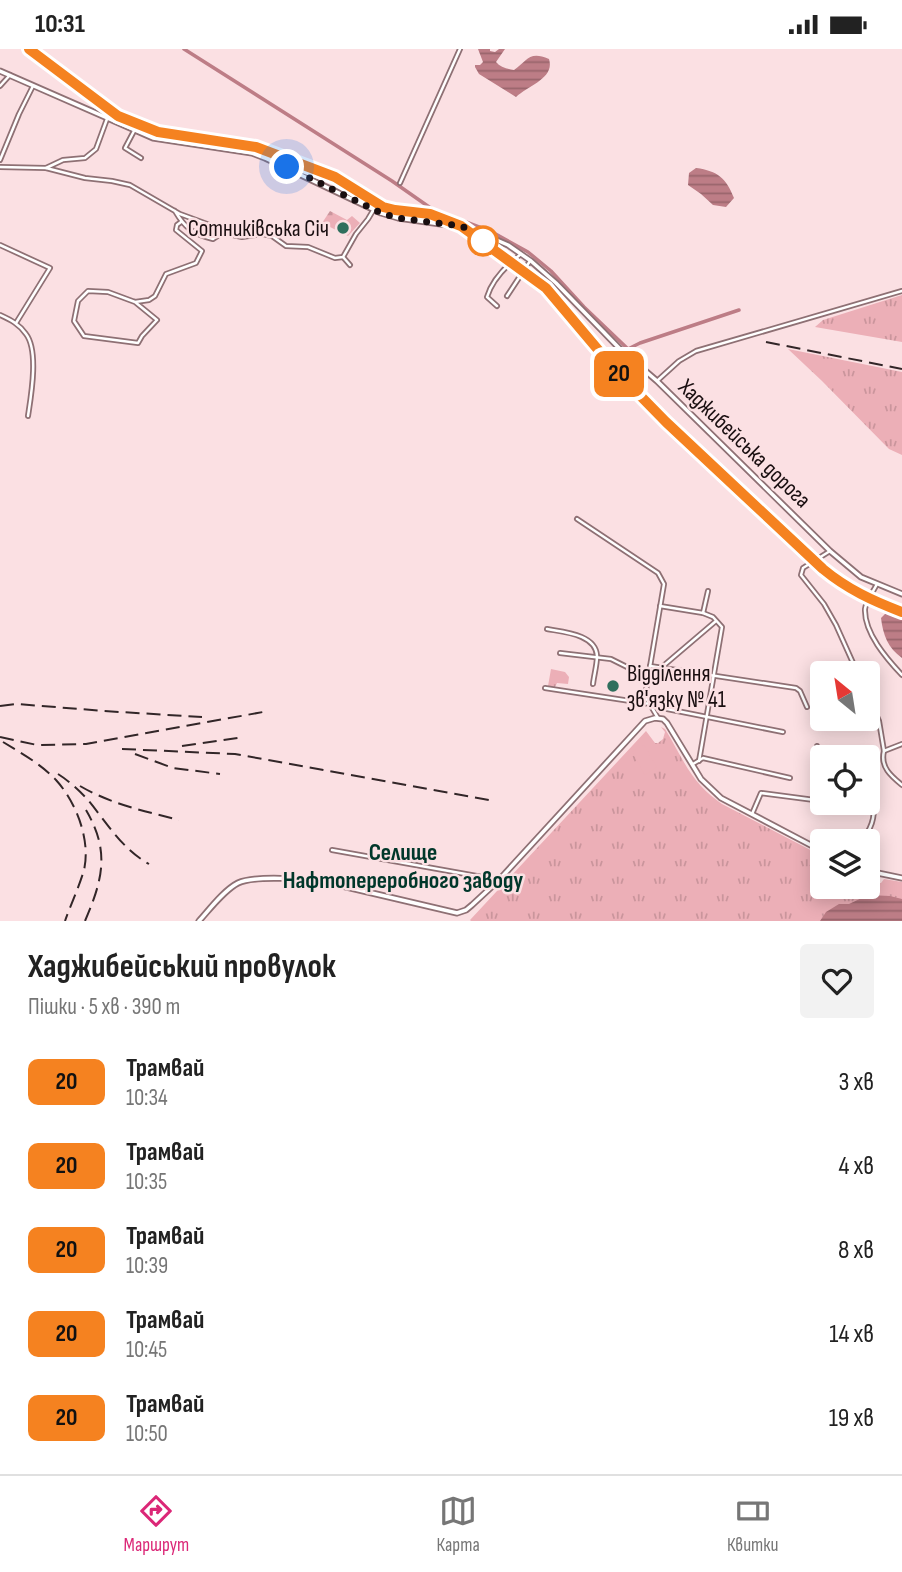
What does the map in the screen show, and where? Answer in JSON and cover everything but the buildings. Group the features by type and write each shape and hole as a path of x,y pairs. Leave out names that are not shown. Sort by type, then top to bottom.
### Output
{"street":[{"path":"400,183 460,49"},
{"name":"Хаджибейська дорога","path":"0,71 134,131 163,141 251,153 398,218 468,228 508,246 556,282 621,350 657,381 855,574 902,594"},
{"path":"0,86 10,75"},
{"path":"0,160 33,86"},
{"path":"46,168 64,160 85,158 91,154 96,149 107,118"},
{"path":"134,131 125,148 141,158"},
{"path":"0,166 46,168 130,185 175,211 218,228 219,232 242,237 263,234 272,236 286,246 308,247 335,258 343,257"},
{"path":"343,257 374,209"},
{"path":"175,211 183,225 199,235 213,239 219,232"},
{"path":"135,302 157,320 138,343 84,336 74,321 78,301 89,291 108,292 135,302 149,300 155,296 166,274 196,263 202,251 176,230 181,222"},
{"path":"0,245 50,268 16,323"},
{"path":"497,306 486,297 507,266 521,254"},
{"path":"343,257 350,265"},
{"path":"507,296 531,261"},
{"path":"657,381 679,361 696,351 902,291"},
{"path":"0,315 16,323 29,337 33,358 28,416"},
{"path":"577,519 657,573 664,584 645,696 658,718"},
{"path":"830,551 803,568 801,575 824,604 852,661"},
{"path":"877,585 867,603 866,615 880,651 902,675"},
{"path":"703,613 708,591"},
{"path":"660,606 703,613 713,617 722,627 699,761"},
{"path":"561,653 611,659 633,670 649,674 662,667 716,621"},
{"path":"547,629 586,638 597,652 593,684"},
{"path":"650,666 796,688 807,708"},
{"path":"545,688 651,705 783,731"},
{"path":"199,921 230,889 249,880 308,880 332,883 457,913 466,910 499,880 649,719 663,719 673,729 701,779 721,798 810,845"},
{"path":"880,727 884,764 888,772 902,785"},
{"path":"884,751 902,744"},
{"path":"693,764 703,758 790,778"},
{"path":"752,814 761,793 810,799"},
{"path":"332,850 499,880"},
{"path":"880,873 902,878"}],"green space":[{"name":"Сотниківська Січ","path":"330,211 347,220 352,216 360,223 348,236 322,223"},
{"path":"902,295 902,342 815,327 823,320"},
{"path":"788,349 902,372 902,455 889,449"},
{"path":"551,669 565,672 569,677 568,684 548,686"},
{"path":"661,727 665,729 696,780 714,798 810,850 810,899 880,899 880,883 884,879 902,882 902,921 470,920 646,731 655,743 663,739 665,732"},
{"path":"644,745 657,767 645,775 632,752"}],"shaded area":[{"path":"478,49 495,52 505,49 496,62 509,69 514,70 533,56 549,59 550,66 540,81 516,97 479,74 475,65 483,62"},
{"path":"696,168 716,174 728,185 734,198 726,207 713,205 688,185 689,173"},
{"path":"885,614 902,618 902,658 893,650 885,635 881,618"},
{"path":"880,896 902,899 902,921 820,921 826,912 839,904 849,904 860,899 880,899"}],"waterway":[{"path":"184,49 432,209 492,232 528,252 551,271 628,349 739,310"}],"tram line":[{"path":"29,49 118,116 158,132 256,147 335,177 383,207 431,214 461,226 546,288 616,371 666,422 823,569 861,594 902,612"},
{"name":"20","path":"29,49 118,116 144,127 158,132 256,147 335,177 383,207 430,214 461,226 546,288 616,371 666,422 832,577 877,603 902,612"}],"railway":[{"path":"766,342 902,369"},
{"path":"0,706 17,704 202,717"},
{"path":"0,737 37,745 86,744 263,712"},
{"path":"182,746 238,738"},
{"path":"3,742 56,780 70,799 80,822 86,858 65,921"},
{"path":"122,749 235,754 494,801"},
{"path":"135,754 173,768 220,774"},
{"path":"58,774 85,796 123,843 149,864"},
{"path":"80,786 116,802 179,820"},
{"path":"85,921 96,892 101,865 99,839 86,810"}],"place":[{"name":"Сотниківська Січ","path":"343,228"},
{"name":"Відділення зв'язку № 41","path":"613,686"}],"district":[{"name":"Селище Нафтопереробного заводу","path":"403,866"}],"route":[{"path":"287,167 381,213 398,218 461,226 484,235 483,241"}]}
